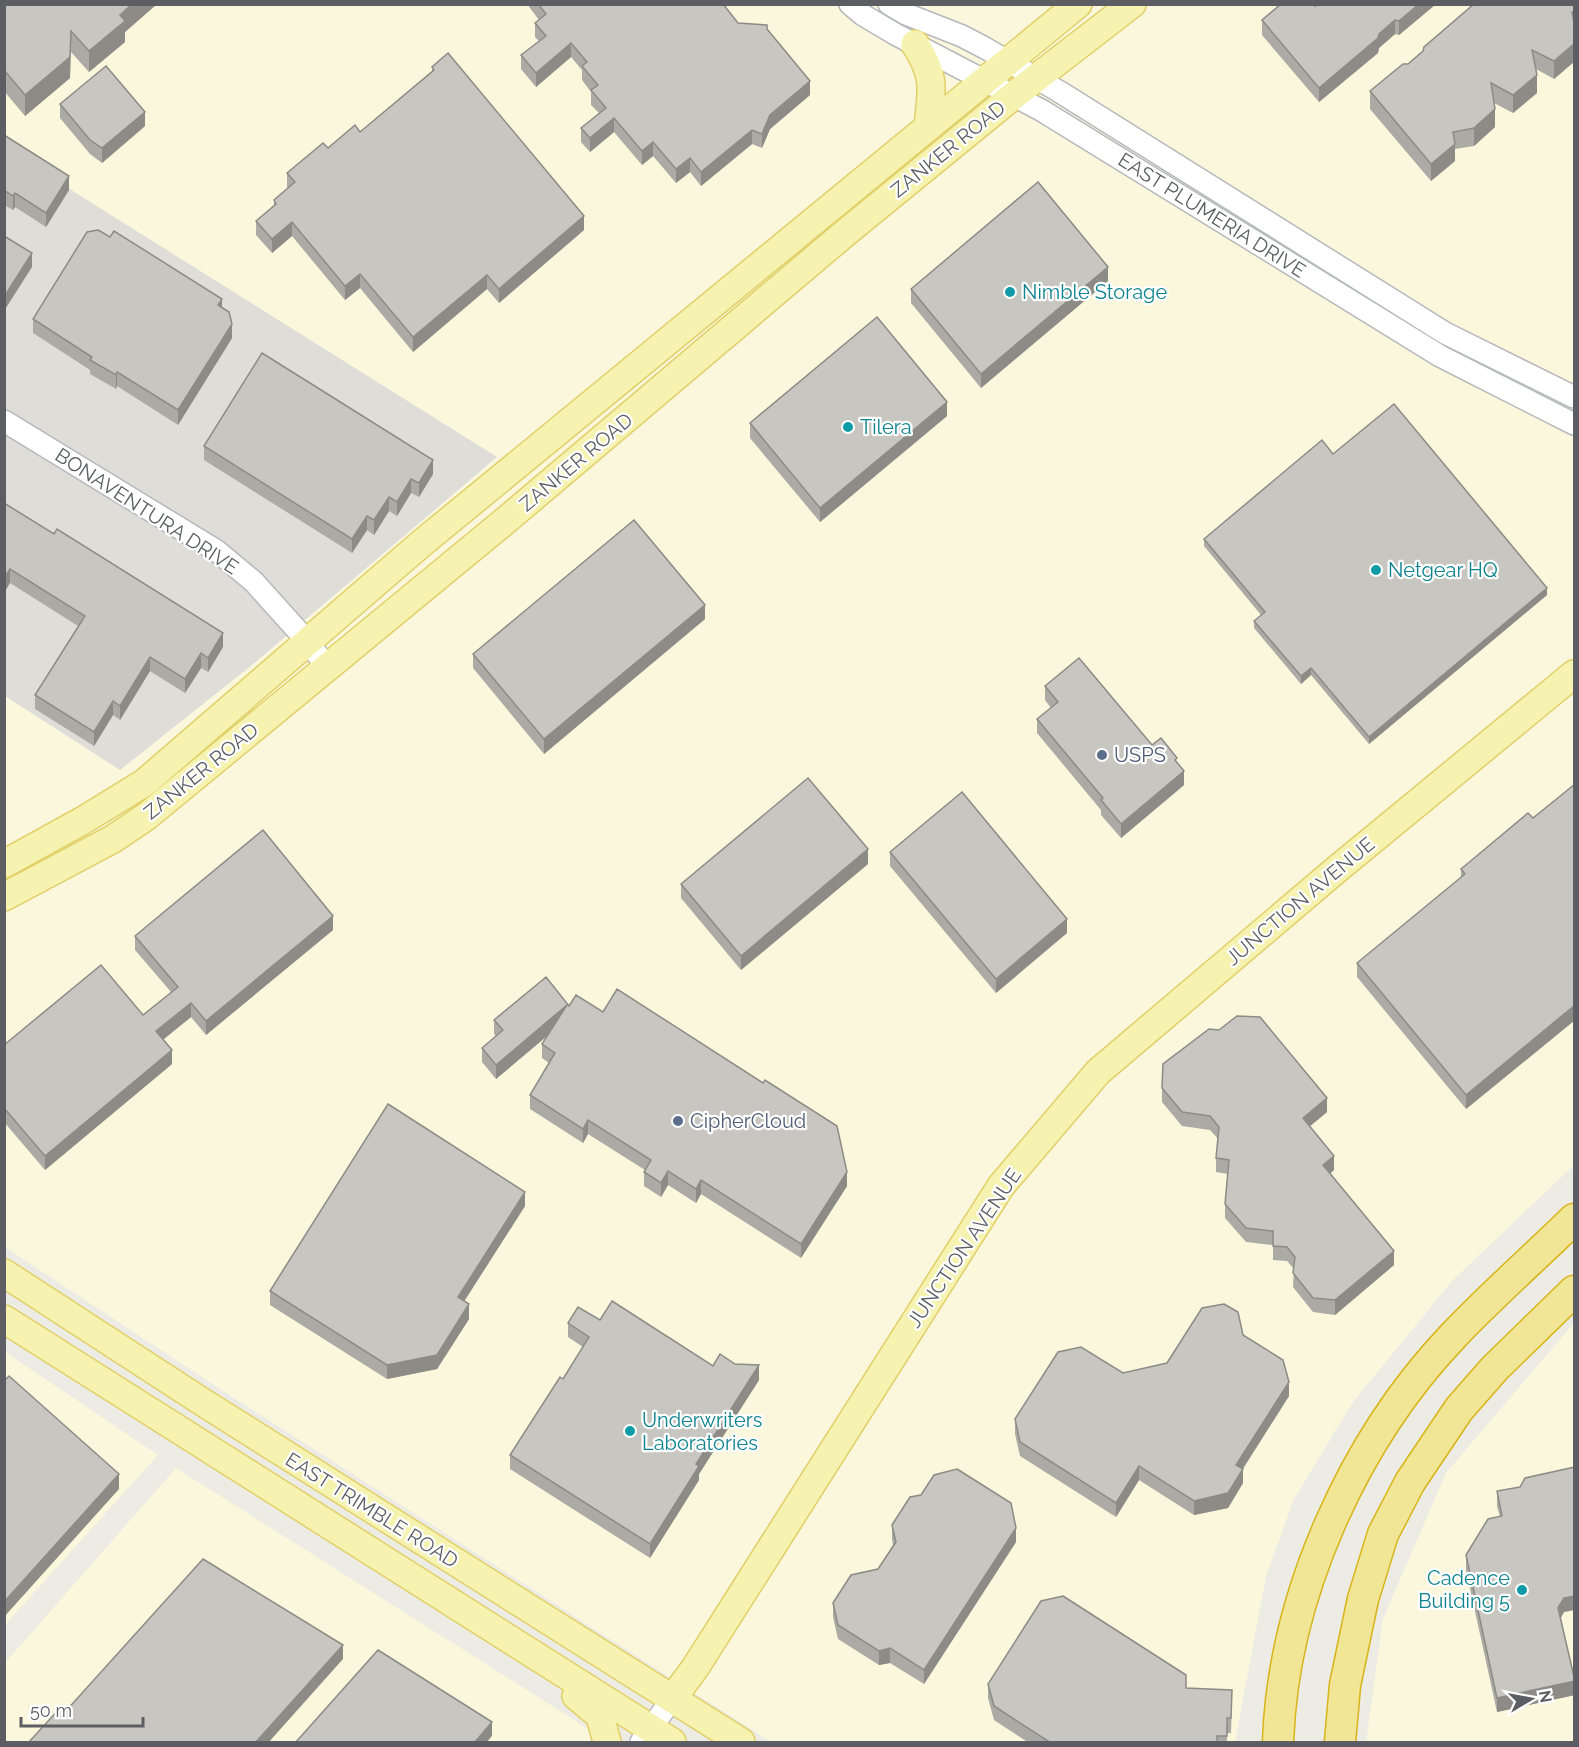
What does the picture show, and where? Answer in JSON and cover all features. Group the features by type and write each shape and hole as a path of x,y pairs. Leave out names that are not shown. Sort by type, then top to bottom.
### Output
{"highway":[{"path":"1274,1735 1300,1605 1338,1506 1364,1455 1413,1384 1453,1336 1575,1219"},
{"path":"1340,1743 1345,1686 1363,1599 1383,1534 1410,1482 1459,1409 1495,1368 1575,1291"}],"main road":[{"name":"ZANKER ROAD","path":"4,864 82,821 144,783 422,543 1078,4"},
{"name":"ZANKER ROAD","path":"4,897 80,859 147,816 505,521 844,234 1012,96 1132,4"},
{"path":"915,44 926,60 931,76 932,95 928,126"},
{"name":"JUNCTION AVENUE","path":"672,1699 695,1668 1001,1186 1098,1072 1336,870 1575,674"},
{"name":"EAST TRIMBLE ROAD","path":"4,1273 195,1397 741,1743"},
{"name":"EAST TRIMBLE ROAD","path":"4,1319 488,1626 654,1738"},
{"path":"488,1626 600,1716 607,1743"}],"street":[{"name":"EAST PLUMERIA DRIVE","path":"850,4 863,15 915,44 1041,110 1440,356 1575,424"},
{"name":"EAST PLUMERIA DRIVE","path":"889,4 922,21 962,36 1008,61 1445,333 1575,397"},
{"path":"1264,247 1276,228"},
{"path":"1502,387 1513,367"},
{"name":"BONAVENTURA DRIVE","path":"4,421 217,551 254,582 327,667"},
{"name":"JUNCTION AVENUE","path":"654,1738 672,1699"}],"shaded area":[{"path":"4,5 1574,5 1574,1165 1452,1281 1353,1402 1294,1499 1266,1576 1235,1742 771,1742 220,1389 5,1247"},
{"path":"4,148 497,457 252,665 120,770 5,696"},
{"path":"1574,1323 1574,1742 1366,1742 1383,1619 1446,1473"},
{"path":"5,1352 158,1455 5,1625"},
{"path":"176,1468 609,1742 5,1742 5,1663"}],"building":[{"path":"4,4 132,4 120,15 125,21 89,51 71,31 70,57 25,95 4,70"},
{"path":"538,4 723,4 738,23 767,25 767,29 810,81 770,115 762,134 752,130 701,172 690,158 676,169 653,142 642,151 614,118 590,138 581,128 606,108 591,90 598,85 582,66 587,62 571,43 536,73 521,55 546,36 535,23 546,14"},
{"path":"1281,4 1312,4 1315,6 1315,4 1419,4 1399,21 1395,20 1379,34 1378,38 1319,88 1262,20"},
{"path":"1474,4 1575,4 1575,13 1572,12 1575,43 1554,61 1532,50 1537,75 1513,95 1491,83 1495,109 1474,128 1453,132 1455,144 1431,164 1370,91 1403,64 1408,64 1423,51 1424,47"},
{"path":"448,53 584,216 499,289 487,275 413,337 360,274 345,286 292,222 272,239 256,221 276,204 274,200 295,182 287,173 323,143 328,148 355,125 360,132 434,70 432,67"},
{"path":"106,66 145,112 102,148 90,140 60,104"},
{"path":"4,135 69,176 46,213 15,193 13,196 4,190"},
{"name":"Nimble Storage","path":"1038,182 1108,267 981,374 911,289"},
{"path":"98,230 110,237 114,231 222,299 218,305 229,312 232,324 178,410 117,372 116,375 90,360 92,357 33,319 87,232"},
{"path":"4,236 32,253 4,297"},
{"name":"Tilera","path":"877,317 947,402 820,508 750,423"},
{"path":"262,353 433,460 419,483 411,479 397,502 389,497 374,520 367,516 352,539 204,446"},
{"name":"Netgear HQ","path":"1394,404 1547,588 1369,737 1311,668 1301,676 1254,621 1265,612 1204,539 1322,440 1333,454"},
{"path":"4,503 54,534 57,529 223,633 208,658 201,653 185,679 150,657 120,706 113,701 94,732 35,695 85,616 10,569 4,578"},
{"path":"634,520 705,605 544,739 473,654"},
{"name":"USPS","path":"1079,658 1152,745 1161,738 1184,771 1121,824 1101,800 1103,798 1037,719 1058,702 1045,686"},
{"path":"808,778 868,849 741,956 681,884"},
{"path":"1575,784 1575,1005 1466,1095 1357,963 1465,874 1461,869 1528,813 1533,818"},
{"path":"962,792 1067,919 996,979 890,852"},
{"path":"263,830 333,916 206,1021 191,1003 156,1031 172,1050 45,1156 4,1108 4,1045 101,965 143,1015 178,987 135,936"},
{"name":"CipherCloud","path":"546,977 569,1006 576,995 603,1012 617,989 763,1083 765,1080 837,1126 847,1172 801,1244 701,1180 696,1189 668,1171 661,1183 644,1172 651,1160 588,1120 583,1129 530,1095 555,1053 542,1044 567,1005 496,1065 482,1048 503,1030 494,1020"},
{"path":"1237,1016 1260,1017 1327,1098 1303,1118 1334,1156 1323,1165 1394,1251 1335,1300 1313,1298 1293,1273 1295,1257 1287,1247 1273,1246 1273,1231 1246,1228 1225,1204 1229,1160 1216,1158 1219,1127 1210,1116 1182,1112 1162,1088 1163,1064 1209,1029 1219,1030"},
{"path":"388,1104 525,1192 458,1297 469,1304 437,1355 387,1365 270,1291"},
{"name":"Underwriters Laboratories","path":"612,1301 713,1366 720,1354 735,1364 759,1365 696,1464 699,1466 650,1544 510,1455 560,1377 563,1379 589,1337 568,1323 578,1307 600,1320"},
{"path":"1224,1304 1238,1312 1243,1335 1283,1360 1289,1382 1236,1465 1243,1469 1228,1493 1194,1501 1139,1466 1116,1503 1020,1442 1015,1419 1058,1352 1081,1347 1123,1373 1167,1363 1202,1308"},
{"path":"9,1376 119,1474 4,1602 4,1381"},
{"name":"Cadence Building 5","path":"1575,1467 1575,1596 1564,1598 1558,1608 1575,1681 1497,1698 1466,1555 1488,1519 1502,1516 1497,1491 1520,1487 1525,1478"},
{"path":"957,1469 1011,1503 1016,1528 924,1670 890,1648 879,1651 838,1625 833,1603 851,1575 878,1569 896,1542 892,1525 910,1497 921,1495 934,1475"},
{"path":"203,1559 343,1645 255,1743 28,1743 60,1708 65,1712"},
{"path":"1063,1596 1186,1675 1186,1688 1232,1690 1231,1718 1227,1718 1227,1736 1217,1736 1217,1743 1051,1743 994,1706 988,1684 1041,1601"},
{"path":"378,1650 492,1722 474,1743 295,1743"}],"place":[{"name":"Nimble Storage","path":"1010,292"},
{"name":"Tilera","path":"848,427"},
{"name":"Netgear HQ","path":"1376,570"},
{"name":"USPS","path":"1102,755"},
{"name":"CipherCloud","path":"678,1121"},
{"name":"Underwriters Laboratories","path":"630,1431"},
{"name":"Cadence Building 5","path":"1522,1590"}]}
